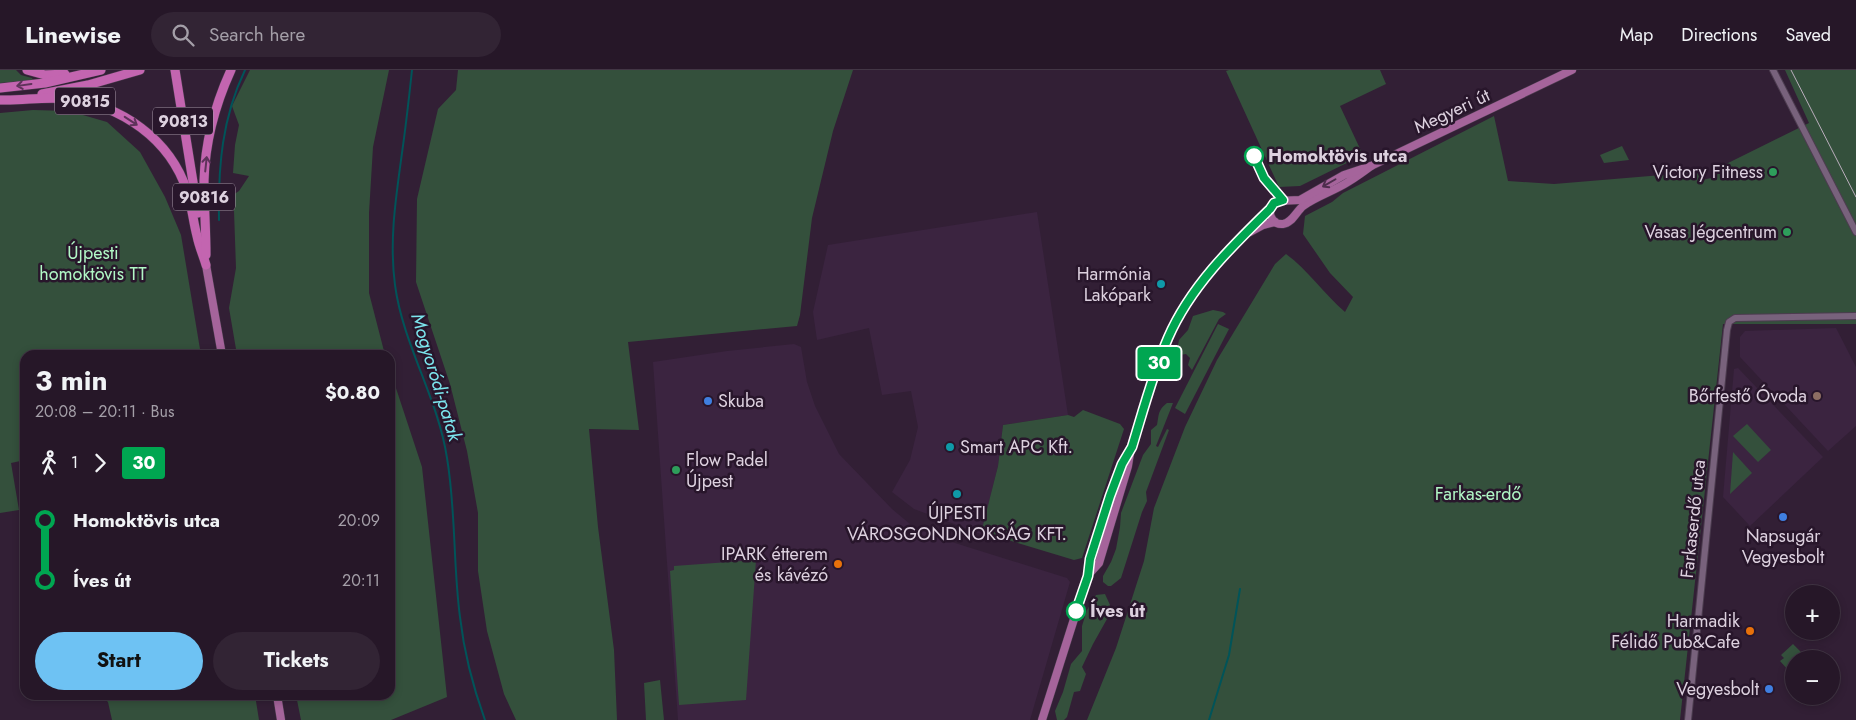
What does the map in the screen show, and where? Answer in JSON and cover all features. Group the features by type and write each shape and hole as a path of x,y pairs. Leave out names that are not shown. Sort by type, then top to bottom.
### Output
{"highway":[{"path":"27,70 45,75 82,74"},
{"path":"0,88 46,82 101,70"},
{"path":"0,99 88,85 140,70"},
{"name":"90813","path":"174,70 206,265"},
{"name":"90816","path":"206,265 204,182 206,156 214,113 231,70"},
{"name":"90815","path":"0,99 13,101 48,97 86,101 106,107 128,118 145,130 170,158 183,181 206,265"}],"main road":[{"name":"Megyeri út","path":"1042,720 1088,576 1099,563 1158,363 1178,317 1198,286 1226,252 1276,201 1300,200 1344,174 1371,166 1572,70"},
{"name":"Megyeri út","path":"1242,237 1263,225 1275,222 1286,224 1291,221 1294,214 1313,200 1348,182 1371,166"},
{"path":"1288,202 1293,207 1294,214"},
{"path":"1270,209 1270,216 1275,222"},
{"path":"206,265 221,350"},
{"path":"278,700 281,720"}],"street":[{"path":"1773,70 1856,232"},
{"name":"Farkaserdő utca","path":"1688,720 1729,322 1735,318 1856,316"}],"shaded area":[{"path":"1037,212 1068,415 1003,425 998,466 981,534 914,509 892,492 910,460 918,427 911,391 882,395 869,328 817,340 813,312 828,245"},
{"name":"Bőrfestő Óvoda","path":"1836,328 1856,367 1856,426 1828,451 1740,357 1740,337 1745,331"},
{"path":"794,344 801,347 807,382 815,406 839,454 892,509 910,524 939,538 1067,578 1070,582 1030,720 678,720 653,362 727,351"},
{"path":"1738,368 1823,457 1750,526 1723,497 1734,369"}],"green space":[{"path":"0,70 16,70 21,75 33,80 0,83"},
{"path":"250,70 389,70 373,147 369,213 369,293 384,350 236,350 229,308 236,268 234,211 225,200 239,191 249,176 233,173 239,125 232,106"},
{"path":"458,70 853,70 833,131 812,218 797,326 628,342 639,430 589,429 598,527 614,650 617,720 516,720 504,694 487,631 478,571 478,513 467,451 450,384 416,282 417,199 438,109 456,90"},
{"path":"1380,70 1386,84 1340,106 1363,155 1300,186 1279,187 1226,71"},
{"name":"Farkas-erdő","path":"1785,70 1856,70 1856,324 1723,324 1680,720 1087,720 1116,648 1144,561 1154,508 1185,427 1217,360 1275,264 1286,254 1302,267 1345,312 1353,297 1330,273 1303,234 1305,216 1332,202 1343,193 1494,116 1508,181 1554,184 1698,172 1702,180 1711,178 1721,172 1722,166 1809,123"},
{"name":"Újpesti homoktövis TT","path":"33,110 69,111 107,122 140,152 165,197 181,235 200,350 20,350 20,461 11,463 19,510 0,513 0,113"},
{"path":"1622,146 1629,160 1604,163 1600,155"},
{"path":"1213,310 1226,314 1219,319 1192,370 1188,365 1190,358 1186,354 1180,355 1177,350 1179,340 1188,330 1193,316"},
{"path":"1218,324 1229,329 1185,414 1175,408"},
{"path":"395,385 422,467 447,697 391,720 301,720 297,700 395,700"},
{"path":"1167,403 1173,403 1156,446 1158,447 1167,429 1169,430 1146,492 1147,501 1121,578 1111,586 1108,586 1103,582 1103,576 1116,549 1121,513 1143,455 1151,444 1151,430 1157,425 1160,410"},
{"path":"1083,410 1120,424 1124,429 1082,558 1074,560 985,533 982,529 998,466 1003,425 1068,415 1074,417"},
{"path":"1747,424 1771,450 1758,462 1733,436"},
{"path":"1733,452 1752,473 1730,494"},
{"path":"756,560 746,700 679,705 670,571 674,570 674,566"},
{"path":"1105,594 1110,605 1107,619 1082,667 1086,674 1080,691 1074,692 1067,717 1064,720 1057,720 1055,711 1071,664 1082,651 1082,626 1087,610 1096,595"},
{"path":"1793,644 1799,650 1786,650"},
{"path":"1785,651 1785,667 1780,661 1784,658 1781,655"},
{"path":"660,680 664,720 646,720 644,683"},
{"path":"106,700 256,700 259,720 112,720"}],"waterway":[{"path":"219,220 219,181 226,125 237,88 245,70"},
{"name":"Mogyoródi-patak","path":"412,70 394,219 393,268 399,307 405,329 443,436 452,498 456,578 462,630 469,669 485,720"},
{"path":"1209,720 1229,655 1240,589"}],"tram line":[{"path":"1791,70 1856,197"}],"bus line":[{"name":"30","path":"1076,611 1088,576 1090,559 1110,496 1122,464 1132,447 1158,363 1178,317 1198,286 1226,252 1276,201 1283,200 1274,192 1264,178 1254,156"}],"place":[{"name":"Homoktövis utca","path":"1254,156"},
{"name":"Victory Fitness","path":"1773,172"},
{"name":"Vasas Jégcentrum","path":"1787,232"},
{"name":"Harmónia Lakópark","path":"1161,284"},
{"name":"Bőrfestő Óvoda","path":"1817,396"},
{"name":"Skuba","path":"708,401"},
{"name":"Smart APC Kft.","path":"950,447"},
{"name":"Flow Padel Újpest","path":"676,470"},
{"name":"ÚJPESTI VÁROSGONDNOKSÁG KFT.","path":"957,494"},
{"name":"Napsugár Vegyesbolt","path":"1783,517"},
{"name":"IPARK étterem és kávézó","path":"838,564"},
{"name":"Íves út","path":"1076,611"},
{"name":"Harmadik Félidő Pub&Cafe","path":"1750,631"},
{"name":"Vegyesbolt","path":"1769,689"}]}
